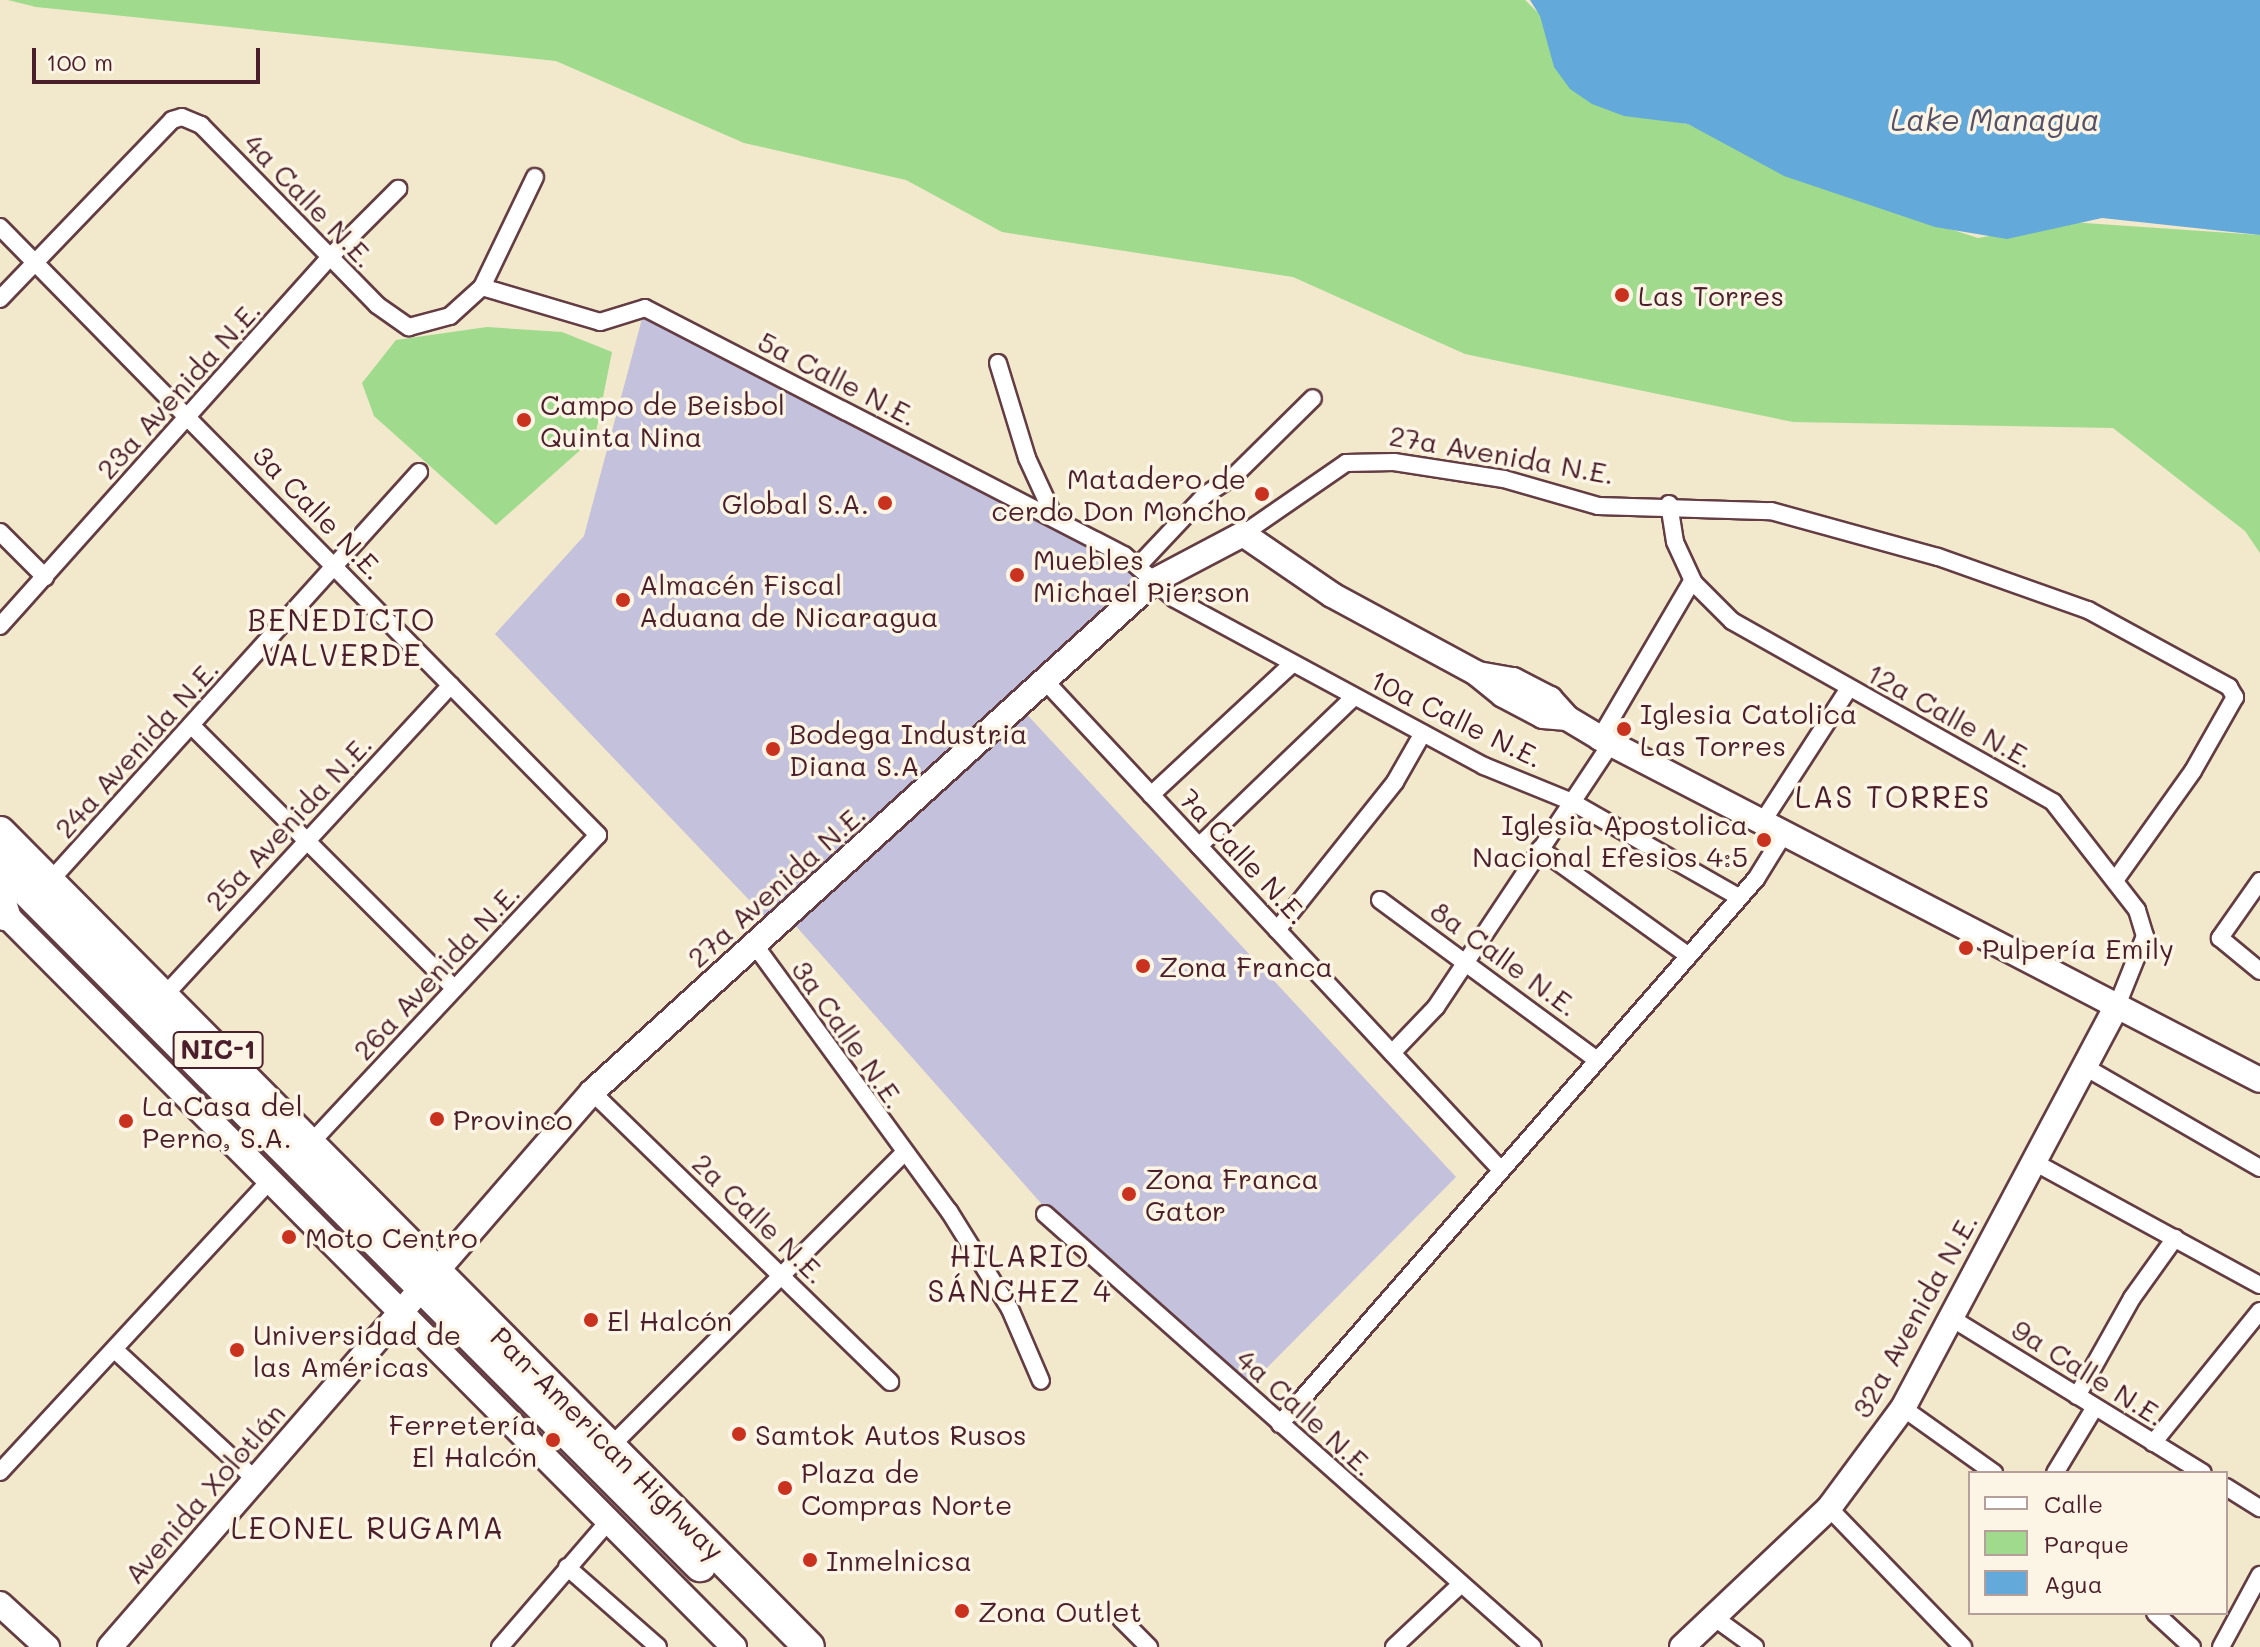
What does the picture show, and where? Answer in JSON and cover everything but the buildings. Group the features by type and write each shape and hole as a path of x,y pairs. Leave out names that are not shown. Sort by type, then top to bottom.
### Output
{"highway":[{"name":"Pan-American Highway","path":"0,832 312,1142 420,1290 611,1446 809,1647"},
{"name":"Pan-American Highway","path":"0,865 420,1290 780,1647"}],"street":[{"name":"4a Calle N.E.","path":"35,262 172,120 182,117 201,125 377,305 409,327 450,316 482,287"},
{"path":"482,287 535,177"},
{"name":"23a Avenida N.E.","path":"0,626 329,258 398,189"},
{"name":"3a Calle N.E.","path":"0,227 190,415 598,835"},
{"path":"0,299 35,262"},
{"name":"5a Calle N.E.","path":"482,287 600,322 645,308 1055,519 1146,573"},
{"path":"998,363 1027,458 1055,519"},
{"path":"1146,573 1205,495 1233,477 1313,398"},
{"name":"27a Avenida N.E.","path":"420,1290 592,1092 1047,683 1146,573 1243,534 1346,463 1394,462 1504,479 1598,506 1669,504 1771,511 1938,557 2088,610 2229,687 2235,697 2193,771 2116,879"},
{"name":"24a Avenida N.E.","path":"50,881 419,472"},
{"name":"12a Calle N.E.","path":"1669,504 1675,542 1692,581 1732,621 2053,802 2116,879 2137,910 2145,936 2116,1008"},
{"path":"0,532 45,577"},
{"path":"1243,534 1332,595 1476,673 1543,716 1567,718 2116,1008 2260,1080"},
{"name":"10a Calle N.E.","path":"1146,573 1175,599 1292,664 1484,766 1572,802 1740,898"},
{"path":"1392,1053 1436,1007 1572,802 1692,581"},
{"path":"1151,795 1292,664"},
{"name":"7a Calle N.E.","path":"1047,683 1501,1170"},
{"name":"25a Avenida N.E.","path":"164,996 451,685"},
{"path":"1280,1424 1740,898 1774,827 1849,688"},
{"path":"1199,846 1354,697"},
{"path":"192,726 454,988"},
{"path":"1277,930 1395,782 1423,733"},
{"name":"26a Avenida N.E.","path":"312,1142 598,835"},
{"path":"1540,849 1689,956"},
{"path":"2260,881 2220,938 2260,971"},
{"name":"8a Calle N.E.","path":"1380,900 1467,961 1597,1060"},
{"path":"1,911 271,1179 420,1290 608,1522 734,1647"},
{"name":"3a Calle N.E.","path":"754,944 903,1154 949,1211 1010,1309 1041,1381"},
{"name":"32a Avenida N.E.","path":"1682,1647 1829,1508 1903,1408 1948,1316 2116,1008"},
{"path":"2085,1067 2260,1168"},
{"name":"2a Calle N.E.","path":"592,1092 890,1382"},
{"path":"611,1446 779,1273 903,1154"},
{"path":"2034,1162 2260,1285"},
{"path":"0,1472 271,1179"},
{"name":"4a Calle N.E.","path":"1045,1214 1459,1586 1533,1647"},
{"path":"2077,1396 2132,1298 2175,1238"},
{"name":"Avenida Xolotlán","path":"110,1647 420,1290"},
{"path":"2153,1443 2260,1311"},
{"name":"9a Calle N.E.","path":"1948,1316 2200,1471"},
{"path":"115,1350 255,1479"},
{"path":"2056,1471 2095,1407"},
{"path":"1903,1408 1991,1471"},
{"path":"2228,1488 2260,1508"},
{"path":"1829,1508 1958,1645"},
{"path":"500,1647 608,1522"},
{"path":"567,1567 658,1647"},
{"path":"2221,1647 2260,1575"},
{"path":"1394,1647 1459,1586"},
{"path":"0,1604 47,1647"},
{"path":"2157,1615 2192,1647"},
{"path":"1712,1616 1755,1647"},
{"path":"1121,1619 1149,1647"}],"shaded area":[{"path":"643,315 1139,565 1154,581 1020,707 1456,1177 1244,1391 1070,1236 787,916 774,926 495,634 584,536"}],"green space":[{"path":"8,0 1525,0 1645,117 1688,124 1814,185 1978,238 2070,222 2260,235 2260,553 2245,531 2113,428 1793,422 1465,354 1293,277 1002,232 906,180 744,143 556,61 36,7"},
{"path":"487,327 562,332 612,352 595,437 496,525 374,416 362,383 396,340"}],"water":[{"name":"Lake Managua","path":"1530,0 2260,0 2260,235 2102,218 2007,239 1935,227 1784,176 1688,124 1624,116 1592,104 1570,89 1554,67 1540,16"}],"place":[{"name":"Las Torres","path":"1622,295"},
{"name":"Campo de Beisbol Quinta Nina","path":"524,420"},
{"name":"Matadero de cerdo Don Moncho","path":"1262,494"},
{"name":"Global S.A.","path":"885,503"},
{"name":"Muebles Michael Pierson","path":"1017,575"},
{"name":"Almacén Fiscal Aduana de Nicaragua","path":"623,600"},
{"name":"Iglesia Catolica Las Torres","path":"1624,729"},
{"name":"Bodega Industria Diana S.A","path":"773,749"},
{"name":"Iglesia Apostolica Nacional Efesios 4:5","path":"1764,840"},
{"name":"Pulpería Emily","path":"1966,948"},
{"name":"Zona Franca","path":"1143,966"},
{"name":"Provinco","path":"437,1119"},
{"name":"La Casa del Perno, S.A.","path":"126,1121"},
{"name":"Zona Franca Gator","path":"1129,1194"},
{"name":"Moto Centro","path":"289,1237"},
{"name":"El Halcón","path":"591,1320"},
{"name":"Universidad de las Américas","path":"237,1350"},
{"name":"Samtok Autos Rusos","path":"739,1434"},
{"name":"Ferretería El Halcón","path":"553,1440"},
{"name":"Plaza de Compras Norte","path":"785,1488"},
{"name":"Inmelnicsa","path":"810,1560"},
{"name":"Zona Outlet","path":"962,1611"}],"district":[{"name":"BENEDICTO VALVERDE","path":"342,636"},
{"name":"LAS TORRES","path":"1893,796"},
{"name":"HILARIO SÁNCHEZ 4","path":"1020,1272"},
{"name":"LEONEL RUGAMA","path":"368,1527"}]}
